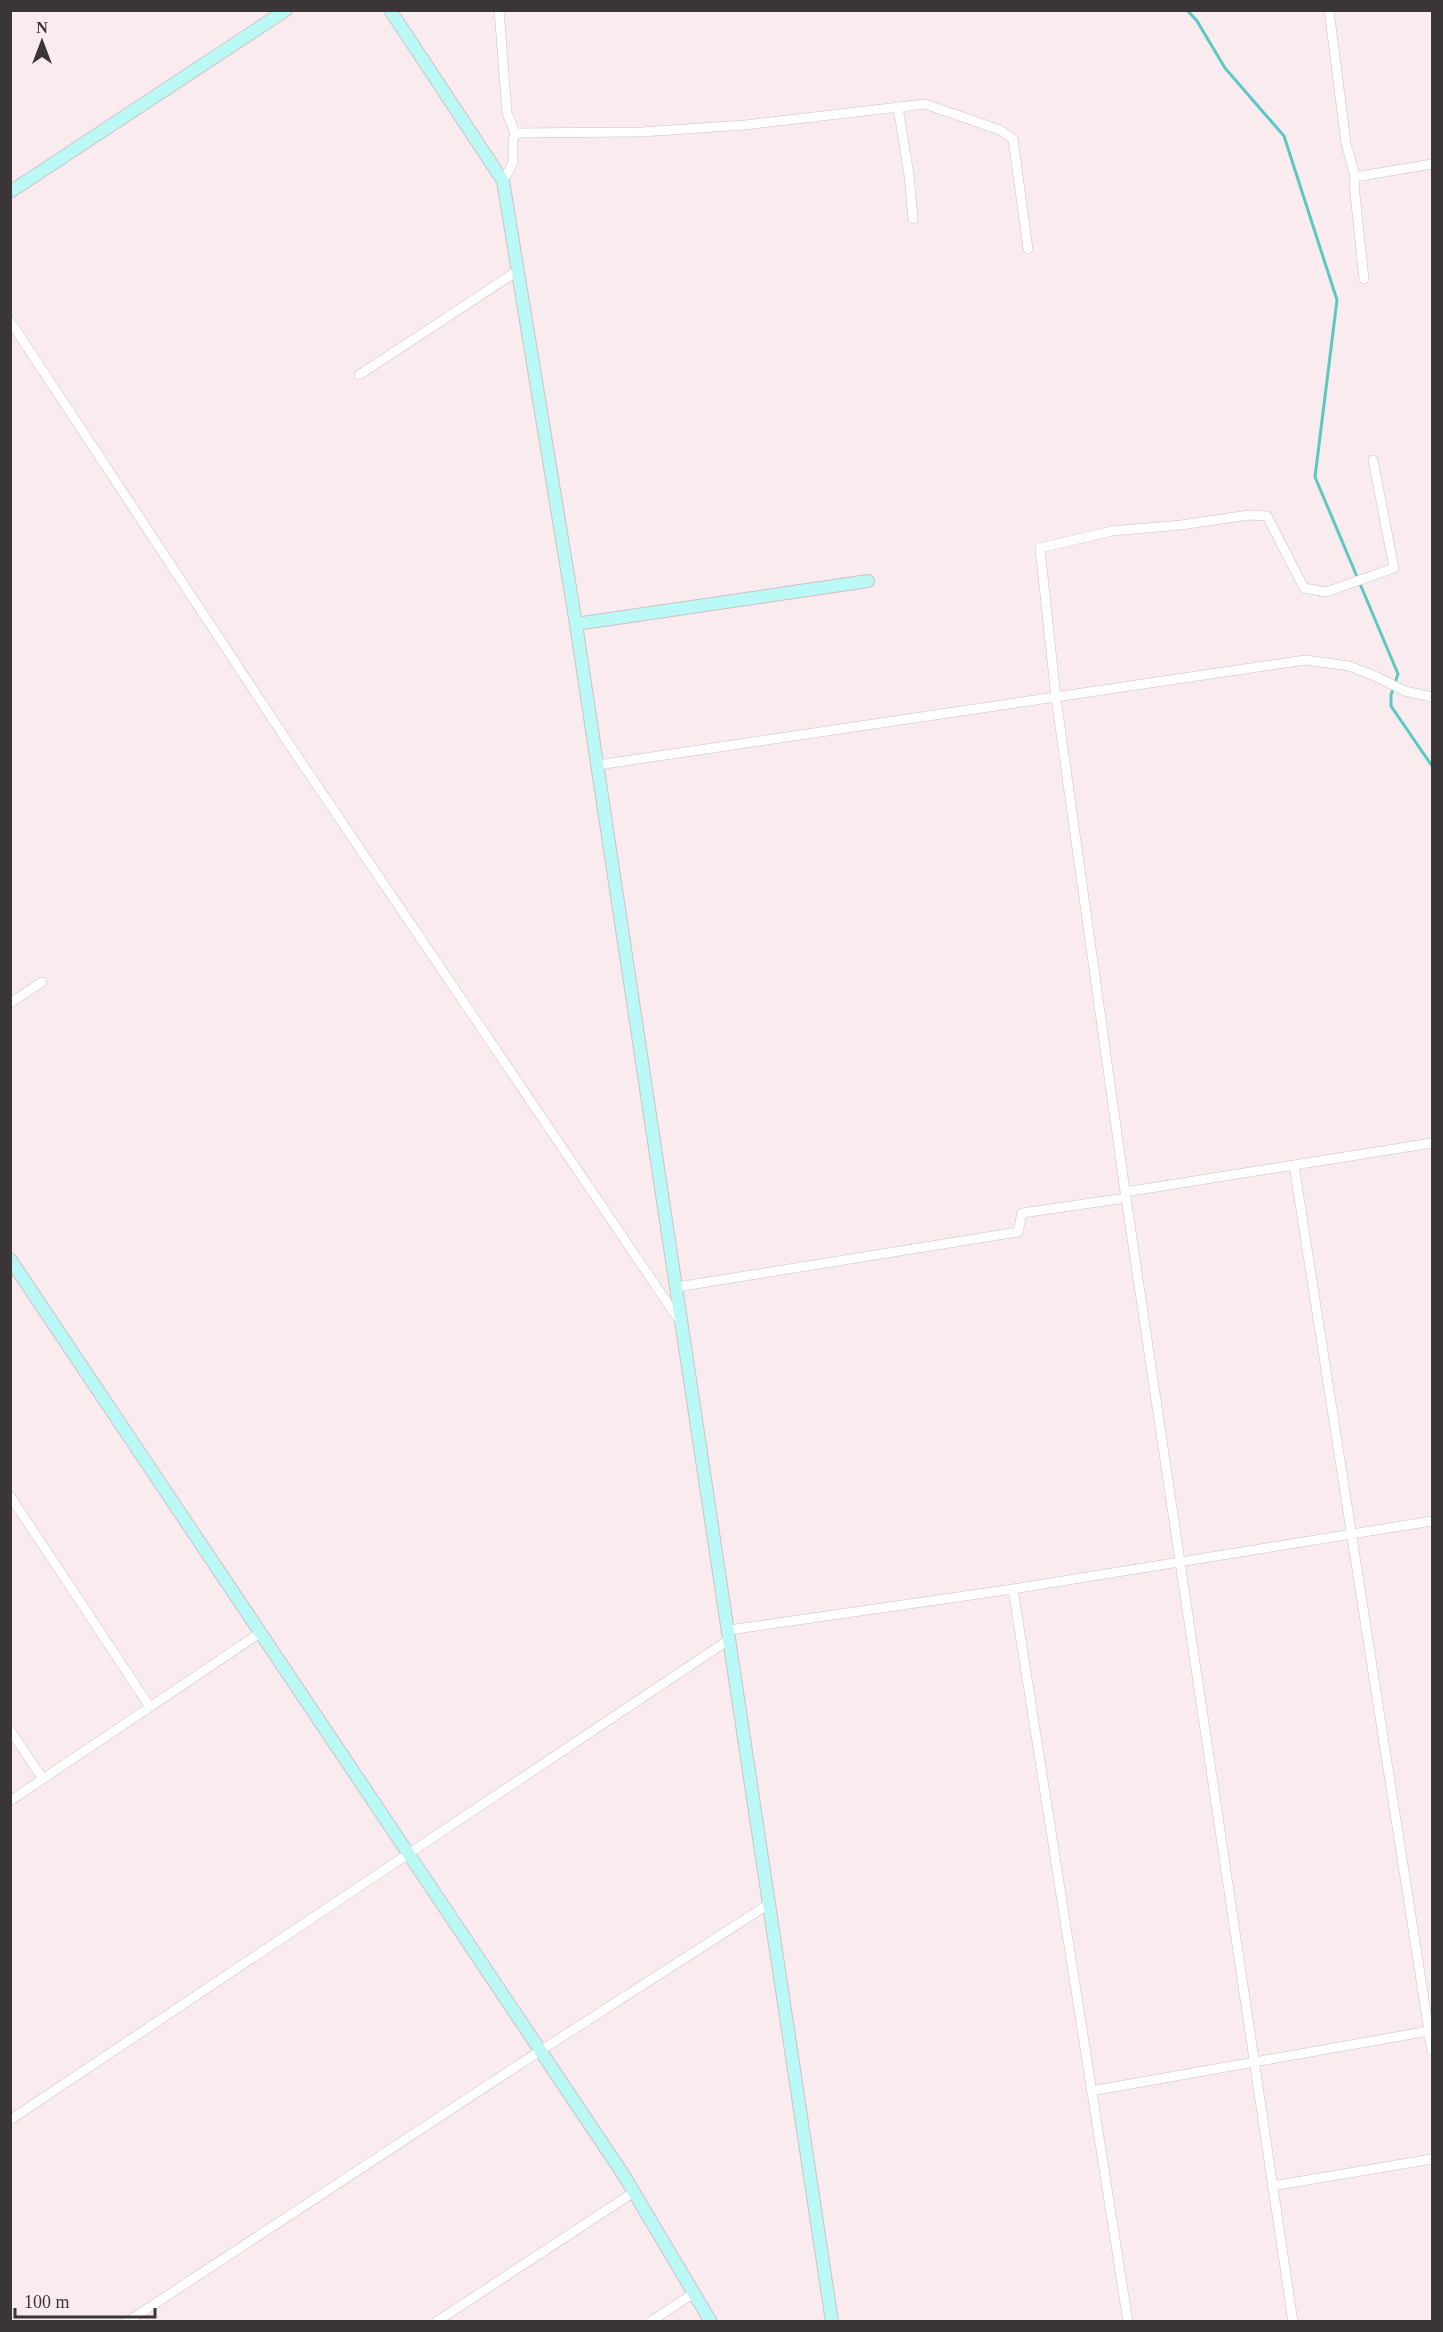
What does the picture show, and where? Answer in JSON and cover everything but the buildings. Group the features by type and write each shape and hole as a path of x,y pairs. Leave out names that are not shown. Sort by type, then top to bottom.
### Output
{"street":[{"path":"10,192 286,10"},
{"path":"390,10 503,181 598,765 832,2322"},
{"path":"499,10 507,113 515,133 513,163 503,181"},
{"path":"1329,10 1346,143 1355,177 1364,279"},
{"path":"515,133 641,132 745,125 925,104 1000,130 1013,139 1028,249"},
{"path":"898,107 909,175 913,219"},
{"path":"1355,177 1432,164"},
{"path":"358,375 519,270"},
{"path":"10,321 291,747 682,1324"},
{"path":"1293,2322 1126,1195 1056,698 1040,548 1112,531 1181,525 1249,515 1268,516 1304,588 1326,592 1394,568 1373,460"},
{"path":"576,624 868,581"},
{"path":"598,765 1305,660 1348,666 1405,691 1432,698"},
{"path":"10,1003 42,982"},
{"path":"676,1287 1018,1232 1022,1212 1432,1143"},
{"path":"1294,1165 1432,2051"},
{"path":"10,1259 634,2192 711,2322"},
{"path":"10,1496 150,1707"},
{"path":"10,2120 408,1854 730,1634 1432,1521"},
{"path":"1012,1589 1128,2322"},
{"path":"10,1801 260,1633"},
{"path":"10,1730 43,1779"},
{"path":"127,2322 769,1904"},
{"path":"1091,2091 1430,2031"},
{"path":"1272,2186 1432,2159"},
{"path":"436,2322 634,2192"},
{"path":"650,2322 694,2293"}],"waterway":[{"path":"1187,10 1197,21 1225,68 1284,136 1337,300 1315,477 1398,674 1391,695 1391,706 1432,766"}]}
